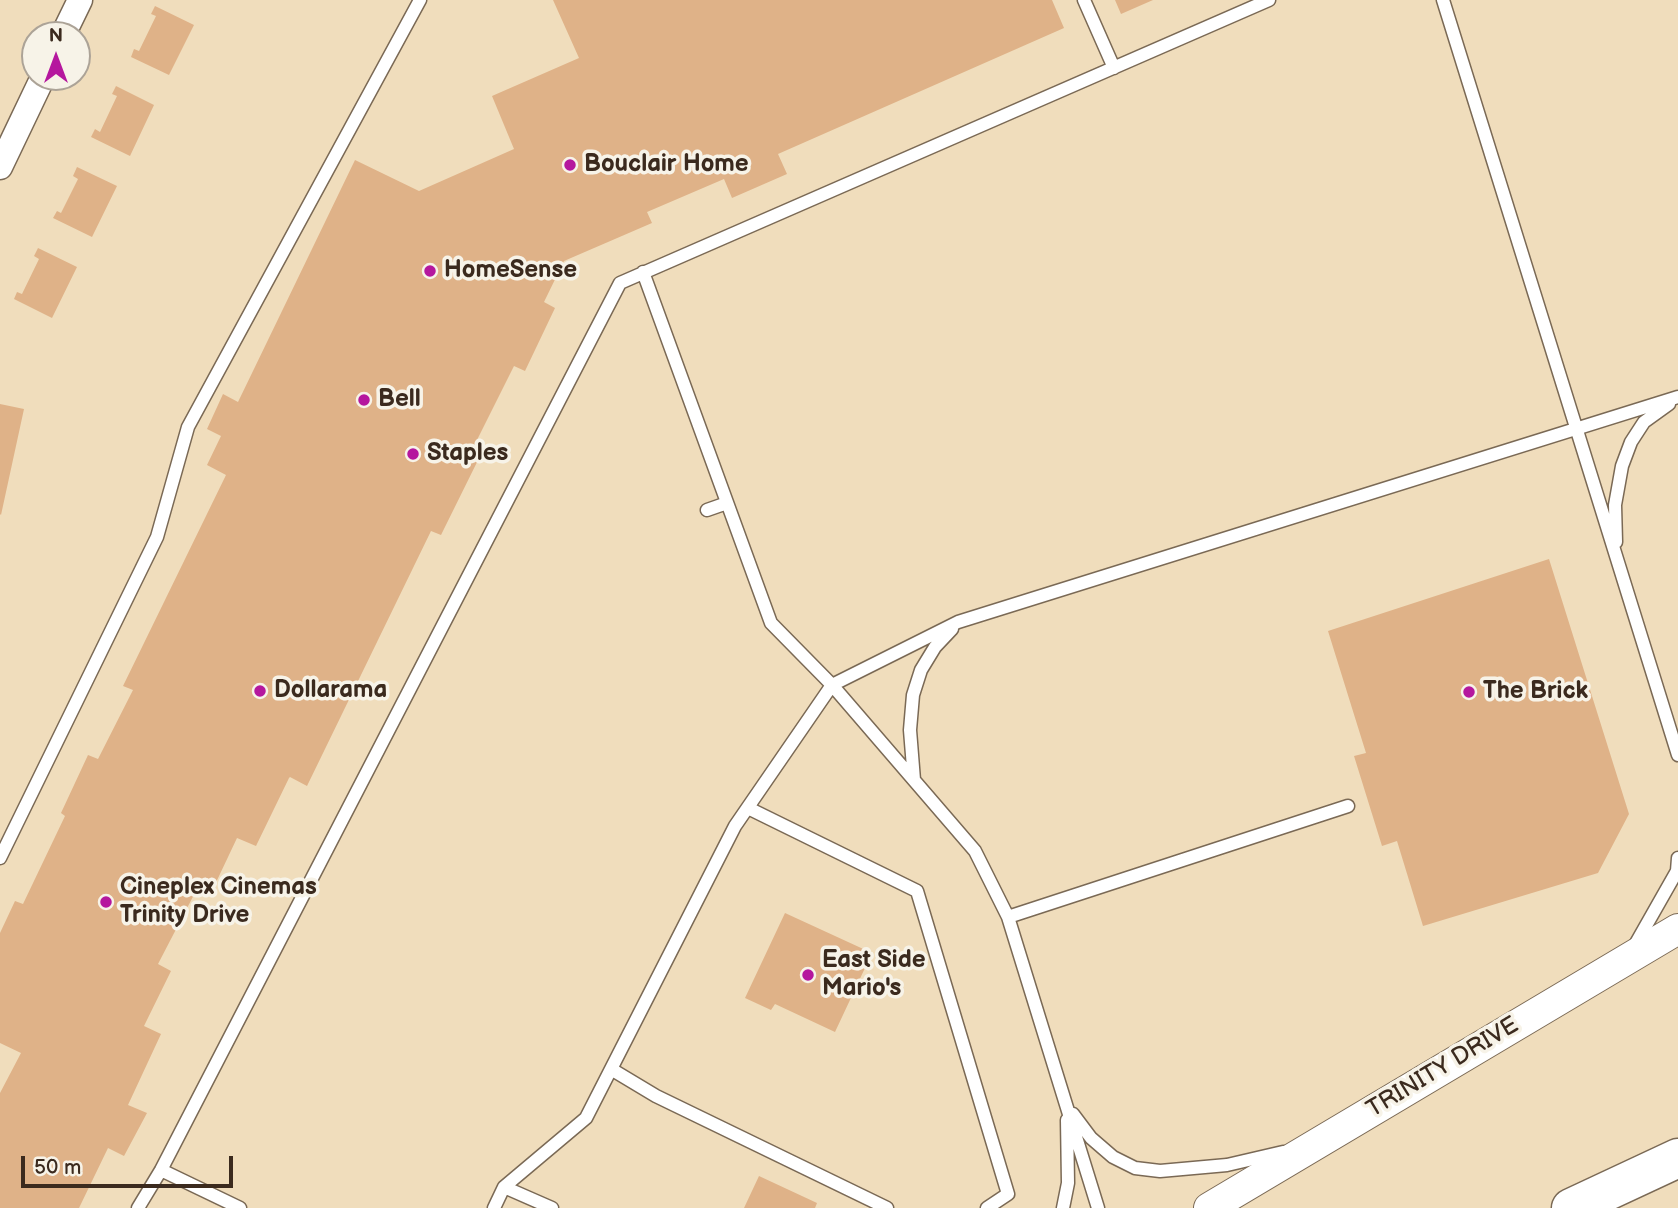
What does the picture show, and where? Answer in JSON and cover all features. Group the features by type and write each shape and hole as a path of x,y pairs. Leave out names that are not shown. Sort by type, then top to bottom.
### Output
{"highway":[{"path":"1571,1208 1678,1158"}],"street":[{"path":"70,21 80,0"},
{"path":"0,167 36,91"},
{"name":"TRINITY DRIVE","path":"1209,1208 1678,929"}],"lane":[{"path":"0,858 157,537 188,427 420,0"},
{"path":"1084,0 1114,68"},
{"path":"138,1208 161,1170 620,283 1269,0"},
{"path":"1443,0 1678,755"},
{"path":"643,272 771,623 832,685 975,851 1008,917 1098,1208"},
{"path":"494,1208 504,1187 586,1118 735,826 832,685 958,622 1678,398"},
{"path":"1616,556 1615,505 1622,466 1631,442 1644,422 1678,398"},
{"path":"707,510 727,503"},
{"path":"914,780 909,730 913,695 921,670 935,647 958,622"},
{"path":"1008,917 1348,806"},
{"path":"748,808 917,891 1008,1195 987,1208"},
{"path":"1628,958 1677,871 1678,858"},
{"path":"611,1069 656,1096 887,1208"},
{"path":"1066,1106 1091,1138 1113,1157 1135,1168 1147,1170 1227,1165 1317,1143"},
{"path":"1063,1208 1068,1183 1066,1106"},
{"path":"161,1170 240,1208"},
{"path":"504,1187 552,1208"}],"building":[{"path":"553,0 1052,0 1064,28 778,154 787,174 732,198 724,179 647,212 652,223 564,261 544,302 555,308 525,371 514,366 476,442 485,446 441,535 431,531 307,786 289,778 256,846 237,838 211,893 198,887 158,964 171,971 144,1026 161,1034 128,1105 147,1113 124,1156 108,1148 79,1208 0,1208 0,1093 21,1053 0,1043 0,933 15,901 23,904 65,816 61,813 88,755 98,759 133,690 123,686 226,475 207,465 221,436 207,429 223,394 238,402 355,160 419,191 514,149 492,96 579,58"},
{"path":"1115,0 1153,0 1121,14"},
{"path":"155,6 194,25 169,75 131,57 134,49 139,51 156,16 151,14"},
{"path":"116,86 154,105 130,156 91,137 95,129 100,132 117,96 112,94"},
{"path":"77,167 117,186 92,237 53,218 57,211 61,213 78,179 73,176"},
{"path":"38,248 77,267 52,318 14,299 17,292 22,294 39,259 34,256"},
{"path":"0,404 24,409 1,515 0,514"},
{"name":"The Brick","path":"1549,559 1629,814 1598,873 1423,926 1397,841 1382,846 1354,756 1366,753 1328,631"},
{"name":"East Side Mario's","path":"785,913 872,953 835,1032 775,1004 771,1010 745,998"},
{"path":"759,1176 817,1203 815,1208 744,1208"}],"place":[{"name":"Bouclair Home","path":"570,165"},
{"name":"HomeSense","path":"430,271"},
{"name":"Bell","path":"364,400"},
{"name":"Staples","path":"413,454"},
{"name":"Dollarama","path":"260,691"},
{"name":"The Brick","path":"1469,692"},
{"name":"Cineplex Cinemas Trinity Drive","path":"106,902"},
{"name":"East Side Mario's","path":"808,975"}]}
